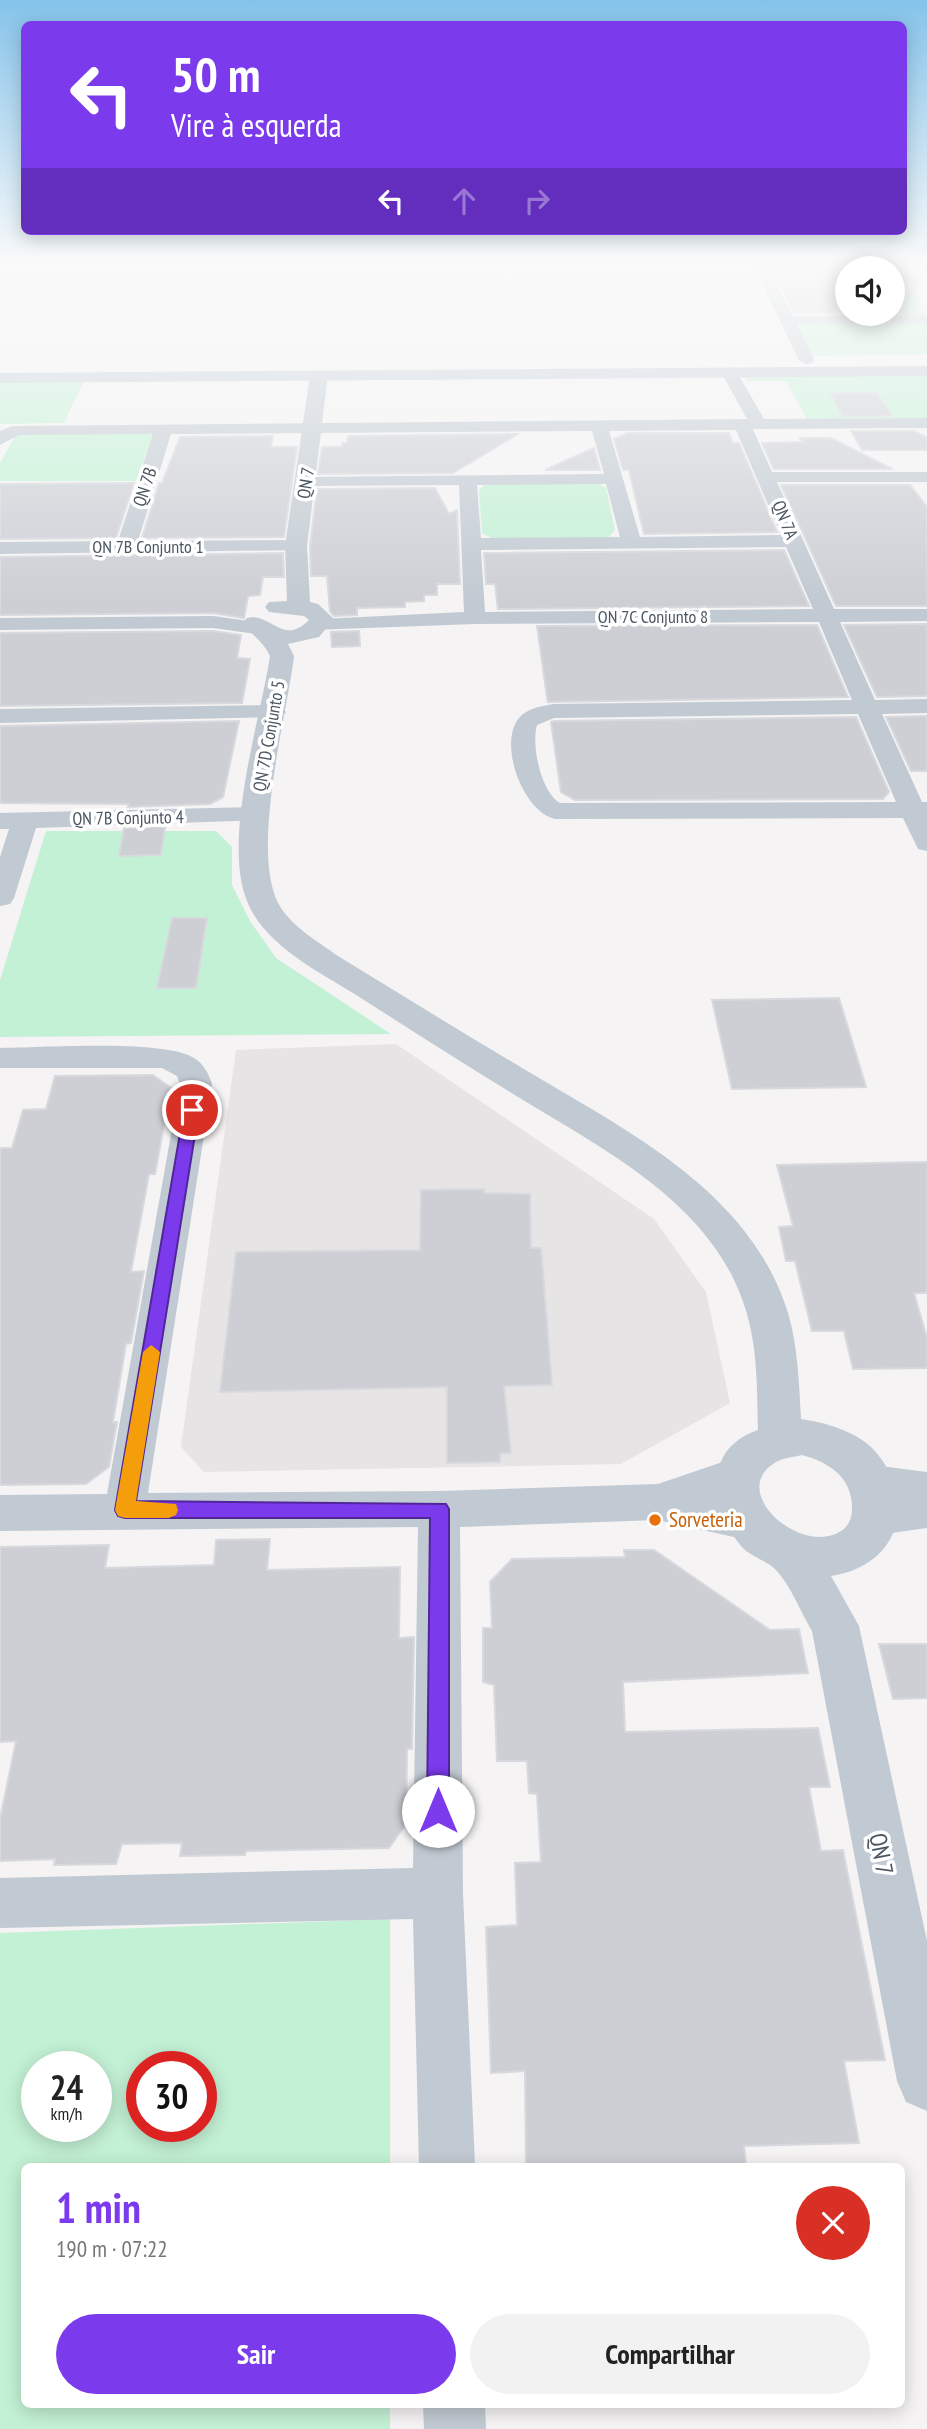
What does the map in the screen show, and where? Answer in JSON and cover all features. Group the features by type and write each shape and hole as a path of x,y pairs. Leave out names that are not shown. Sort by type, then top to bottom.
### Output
{"main road":[{"path":"0,377 32,375"}],"street":[{"name":"QN 7","path":"306,614 296,546 314,427 318,375"},
{"name":"QN 7A","path":"730,375 793,541 865,707 920,810 927,843"},
{"path":"0,440 8,433 18,430 927,423"},
{"path":"599,425 632,542"},
{"name":"QN 7B","path":"126,547 164,428"},
{"path":"768,477 927,477"},
{"path":"306,481 613,479"},
{"path":"468,480 475,618"},
{"path":"472,544 793,541"},
{"name":"QN 7B Conjunto 1","path":"0,548 296,546"},
{"path":"0,624 213,622 269,628 306,614"},
{"name":"QN 7C Conjunto 8","path":"306,614 378,621 927,615"},
{"name":"QN 7D Conjunto 5","path":"306,614 269,628 274,712 255,815 257,885 272,918 327,963 652,1164 703,1206 733,1243 762,1298 777,1362"},
{"path":"920,810 555,811 542,807 536,798 523,727 528,719 554,711 927,706"},
{"path":"0,716 274,712"},
{"name":"QN 7B Conjunto 4","path":"12,821 255,815"},
{"path":"0,898 12,821"},
{"path":"0,1058 162,1058 189,1068 196,1084 125,1510"},
{"path":"777,1362 780,1439"},
{"path":"777,1362 826,1443"},
{"path":"802,1437 826,1443 853,1459 874,1500 866,1538 846,1553 829,1557 792,1554 767,1541 747,1522 737,1498 737,1475 752,1451 780,1439 802,1437"},
{"path":"658,1502 737,1475"},
{"path":"874,1500 927,1490"},
{"path":"874,1500 927,1510"},
{"path":"0,1513 439,1509 658,1502 747,1522"},
{"path":"439,1509 438,1893 447,2163"},
{"name":"QN 7","path":"835,1626 846,1553"},
{"name":"QN 7","path":"792,1554 835,1626 927,2081"},
{"path":"0,1903 438,1893"},
{"path":"454,2408 455,2429"}],"shaded area":[{"path":"396,1044 654,1219 706,1292 730,1403 621,1464 204,1472 181,1447 236,1050"}],"green space":[{"path":"927,375 927,420 808,421 786,381 746,381 744,376"},
{"path":"85,379 64,423 0,424 0,381"},
{"path":"154,433 136,481 0,481 0,463 16,434"},
{"path":"597,483 606,488 615,530 608,538 495,540 482,533 479,490 486,484"},
{"path":"46,831 216,831 232,847 232,885 250,921 276,958 391,1034 0,1037 0,980"},
{"path":"390,1919 390,2163 21,2163 21,2408 390,2408 390,2429 0,2429 0,1933"}],"building":[{"path":"830,393 877,393 893,416 842,416"},
{"path":"851,431 914,431 927,437 927,450 862,450"},
{"path":"627,433 729,433 733,443 739,443 777,532 644,534 629,470 623,470 614,439"},
{"path":"518,434 453,473 318,474 322,447 342,447 342,443 347,443 348,436"},
{"path":"273,436 271,447 297,447 284,537 142,538 159,483 162,483 180,437"},
{"path":"800,438 831,438 892,469 774,469 762,443 803,442"},
{"path":"594,448 600,470 545,470"},
{"path":"134,483 116,538 0,539 0,484"},
{"path":"781,485 910,485 927,507 927,606 836,606"},
{"path":"435,488 449,514 457,510 460,584 437,584 437,595 424,595 424,601 405,602 405,607 357,608 357,615 334,616 330,611 327,576 311,576 310,546 317,489"},
{"path":"784,550 809,606 498,609 495,584 486,584 484,553"},
{"path":"283,553 284,577 263,577 260,595 248,596 244,618 213,613 0,615 0,557"},
{"path":"927,624 927,696 877,697 844,625"},
{"path":"817,625 848,697 548,702 537,626"},
{"path":"213,631 241,635 237,658 250,659 242,703 0,706 0,633"},
{"path":"359,631 360,646 332,647 331,632"},
{"path":"927,716 927,771 911,771 886,717"},
{"path":"856,717 889,792 883,799 575,800 561,792 551,722 555,721"},
{"path":"239,721 223,797 210,804 128,807 129,804 0,803 0,726"},
{"path":"165,826 161,855 119,856 124,828"},
{"path":"172,918 207,918 196,988 157,988"},
{"path":"839,998 866,1087 732,1089 712,1000"},
{"path":"153,1075 171,1088 155,1174 149,1174 131,1272 144,1271 131,1343 126,1344 113,1422 117,1422 109,1467 86,1484 0,1485 0,1148 12,1148 23,1110 46,1109 55,1076"},
{"path":"927,1162 927,1293 914,1293 927,1338 927,1368 853,1369 844,1331 812,1331 795,1261 786,1261 779,1227 793,1226 777,1165"},
{"path":"484,1189 484,1193 530,1194 531,1248 541,1248 552,1385 504,1386 511,1453 500,1454 500,1462 447,1463 447,1387 220,1392 236,1252 420,1250 421,1190"},
{"path":"270,1539 267,1570 400,1567 399,1638 414,1637 412,1749 407,1749 406,1824 389,1848 246,1851 245,1855 180,1856 182,1843 122,1844 116,1864 54,1865 55,1859 0,1861 0,1819 16,1741 0,1742 0,1547 109,1545 105,1568 214,1565 216,1540"},
{"path":"624,1550 654,1550 770,1630 799,1629 808,1673 623,1682 625,1732 818,1728 830,1787 809,1787 821,1851 843,1850 885,2060 844,2061 859,2143 744,2146 746,2163 526,2163 525,2071 491,2073 486,1927 517,1925 515,1863 541,1862 537,1794 529,1793 527,1761 497,1761 494,1685 483,1682 483,1628 492,1628 490,1582 512,1559 625,1557"},
{"path":"879,1644 927,1644 927,1698 893,1699"}],"slow traffic":[{"path":"151,1352 125,1510 169,1510"}],"place":[{"name":"Sorveteria","path":"655,1520"}],"route":[{"path":"192,1110 125,1510 439,1509 438,1811"}]}
